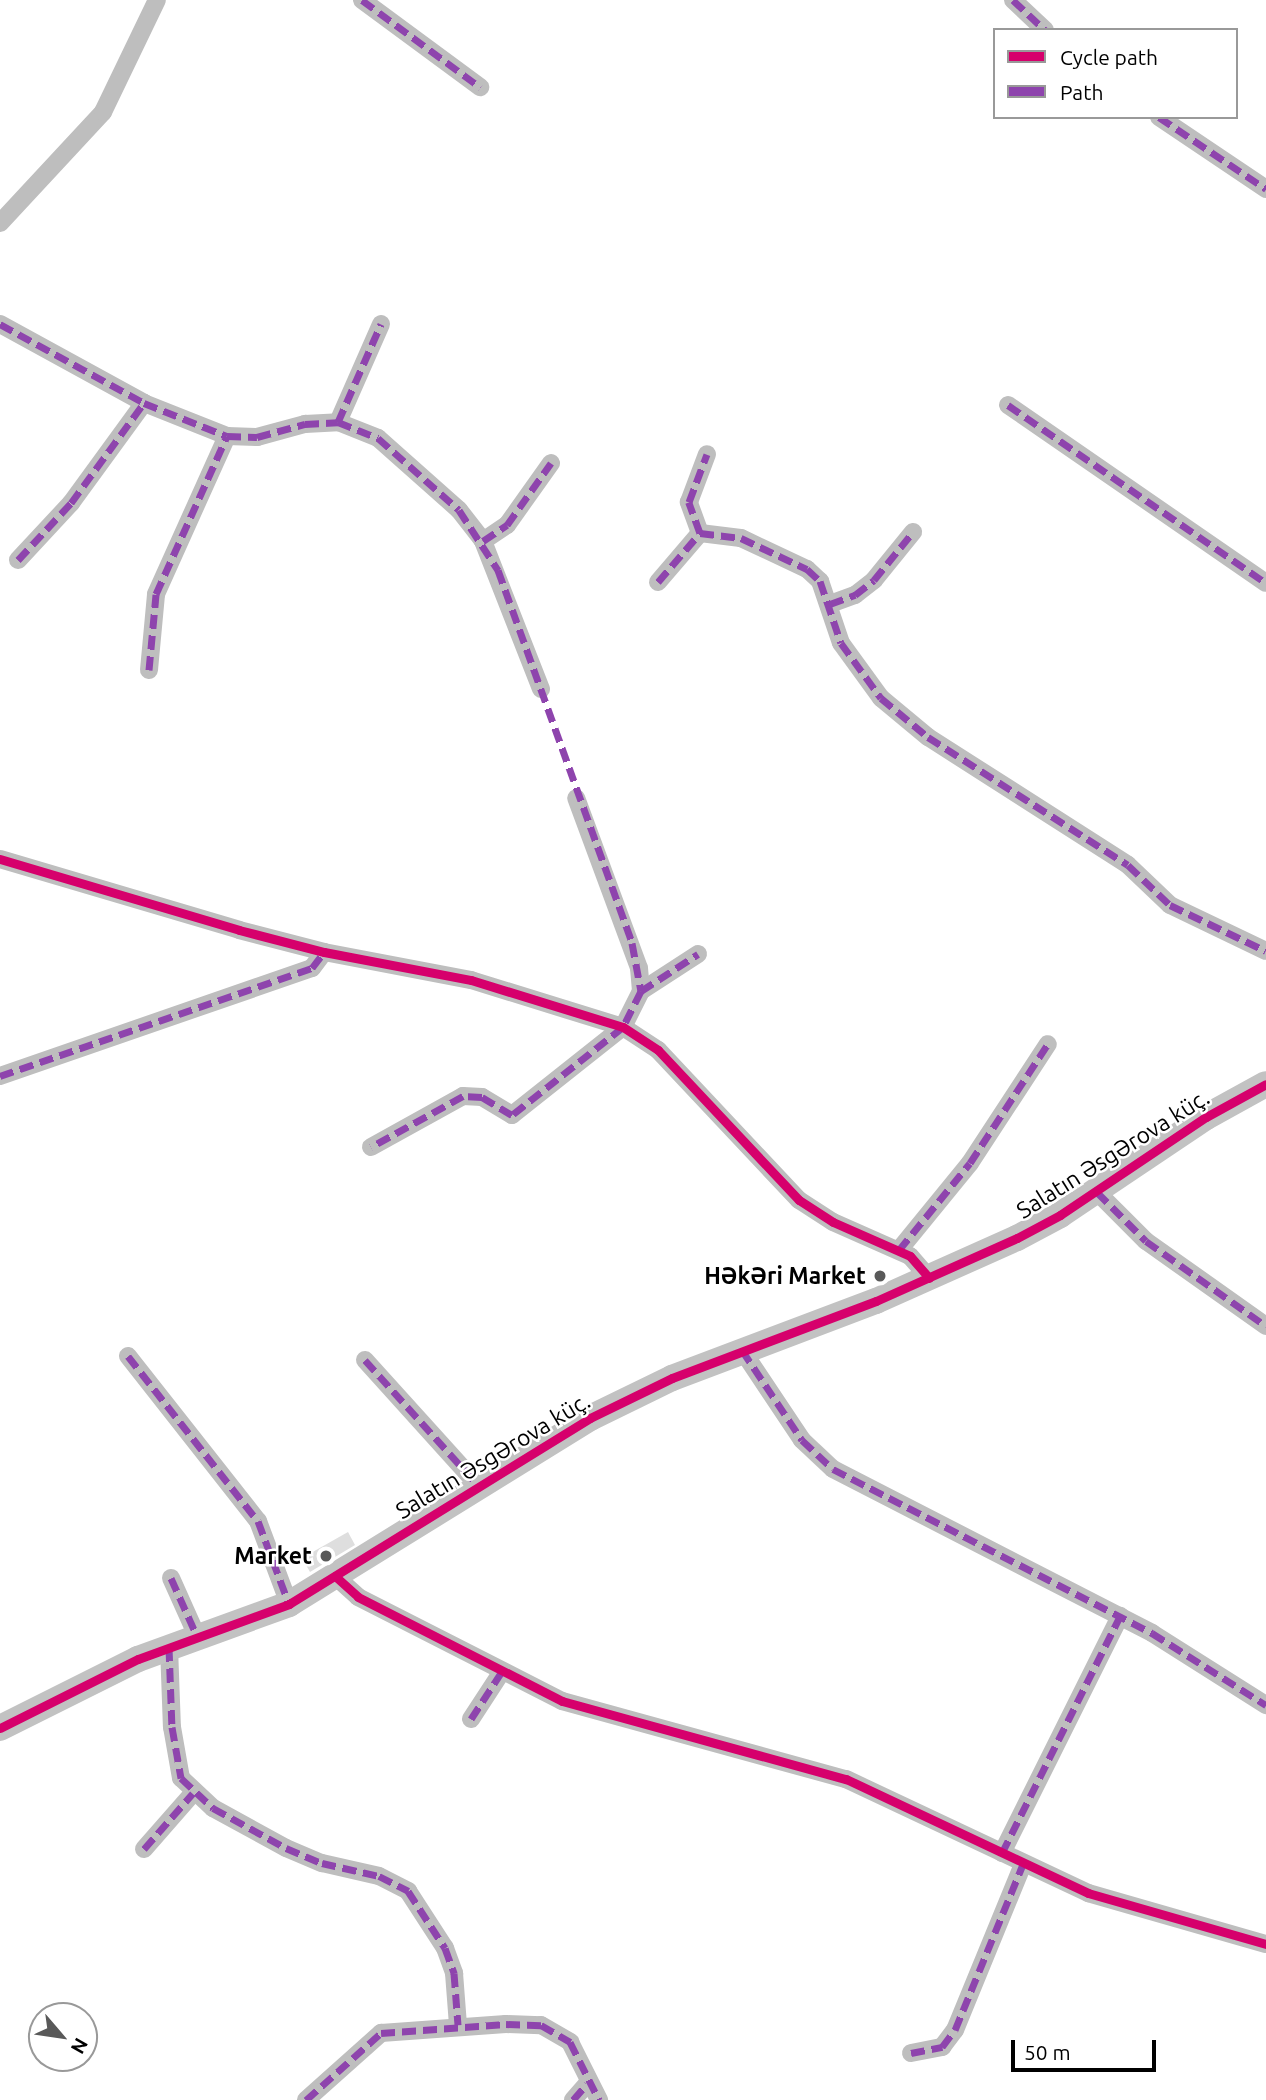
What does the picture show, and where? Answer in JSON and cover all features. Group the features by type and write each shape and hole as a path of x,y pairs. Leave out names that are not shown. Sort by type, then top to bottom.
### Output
{"street":[{"path":"0,223 103,112 157,0"},
{"path":"362,0 480,87"},
{"path":"1013,0 1043,28"},
{"path":"1162,119 1266,188"},
{"path":"0,324 144,403 227,436 257,437 305,424 338,422 378,438 419,471 483,541 541,690"},
{"path":"338,422 381,324"},
{"path":"18,561 71,503 144,403"},
{"path":"1008,405 1266,583"},
{"path":"149,670 156,594 227,436"},
{"path":"701,533 689,502 707,454"},
{"path":"483,541 507,525 551,463"},
{"path":"830,604 855,595 874,580 912,531"},
{"path":"658,582 701,533"},
{"path":"701,533 741,538 807,569 820,582 830,604 841,643 881,698 900,714 1128,865 1170,905 1266,951"},
{"path":"576,798 632,943 641,990"},
{"path":"0,859 324,952 471,980 623,1027 658,1050 799,1200 834,1222 899,1250 929,1278"},
{"path":"0,1076 312,968 324,952"},
{"path":"370,1147 463,1096 482,1097 512,1115 623,1027 641,990 698,954"},
{"path":"899,1250 970,1163 1048,1044"},
{"name":"Salatın Əsgərova küç.","path":"0,1728 169,1647 289,1604 590,1418 742,1350 929,1278 1017,1238 1097,1192 1206,1117 1266,1084"},
{"path":"1097,1192 1146,1241 1266,1326"},
{"path":"742,1350 802,1440 833,1469 1120,1616 1266,1705"},
{"path":"128,1356 258,1521 289,1604"},
{"path":"365,1360 478,1485"},
{"path":"335,1576 358,1597 406,1619 501,1673 589,1711 846,1779 1023,1864 1119,1904 1266,1944"},
{"path":"171,1578 197,1636"},
{"path":"1002,1853 1120,1616"},
{"path":"169,1647 175,1756 181,1778 193,1793 286,1848 322,1863 379,1875 408,1891 445,1948 454,1973 458,2025"},
{"path":"471,1719 501,1673"},
{"path":"144,1849 193,1793"},
{"path":"911,2053 942,2047 956,2030 1023,1864"},
{"path":"306,2100 381,2033 458,2025 541,2025 552,2030 579,2057 587,2084 599,2100"},
{"path":"573,2100 587,2084"}],"building":[{"path":"348,1532 355,1545 310,1572 302,1558"}],"marked path":[{"path":"362,0 480,87"},
{"path":"1013,0 1043,28"},
{"path":"1162,119 1266,189"},
{"path":"0,324 144,403 227,436 257,437 305,424 338,422 378,438 459,510 498,570 632,943 641,991 623,1027 512,1115 482,1097 463,1096 371,1147"},
{"path":"338,422 381,324"},
{"path":"18,560 71,503 144,403"},
{"path":"1008,405 1266,583"},
{"path":"149,670 156,594 227,436"},
{"path":"700,533 689,502 707,454"},
{"path":"483,541 507,525 551,463"},
{"path":"830,604 855,595 874,580 913,532"},
{"path":"658,582 700,533 741,538 807,569 820,581 841,643 881,698 928,737 1128,865 1170,905 1266,951"},
{"path":"0,1076 312,968 324,952"},
{"path":"641,991 698,954"},
{"path":"899,1250 970,1163 1048,1044"},
{"path":"1097,1192 1146,1241 1266,1326"},
{"path":"742,1350 802,1440 833,1469 1152,1633 1266,1705"},
{"path":"128,1356 258,1521 289,1604"},
{"path":"365,1360 478,1485"},
{"path":"171,1578 197,1636"},
{"path":"1002,1853 1120,1616"},
{"path":"169,1647 172,1727 181,1778 213,1808 286,1848 322,1863 379,1876 408,1891 445,1948 454,1973 458,2025"},
{"path":"471,1719 501,1673"},
{"path":"144,1849 193,1793"},
{"path":"911,2053 942,2047 955,2030 1023,1864"},
{"path":"306,2100 381,2033 506,2024 541,2025 570,2042 599,2100"},
{"path":"573,2100 587,2084"}],"cycle path":[{"path":"0,859 239,930 324,952 471,980 623,1027 658,1050 799,1200 833,1222 910,1256 929,1278"},
{"path":"0,1728 138,1659 289,1604 590,1418 672,1378 876,1301 1017,1238 1060,1215 1206,1117 1266,1084"},
{"path":"335,1576 358,1597 562,1701 846,1779 1088,1893 1266,1944"}],"place":[{"name":"Həkəri Market","path":"880,1276"},
{"name":"Market","path":"326,1556"}]}
